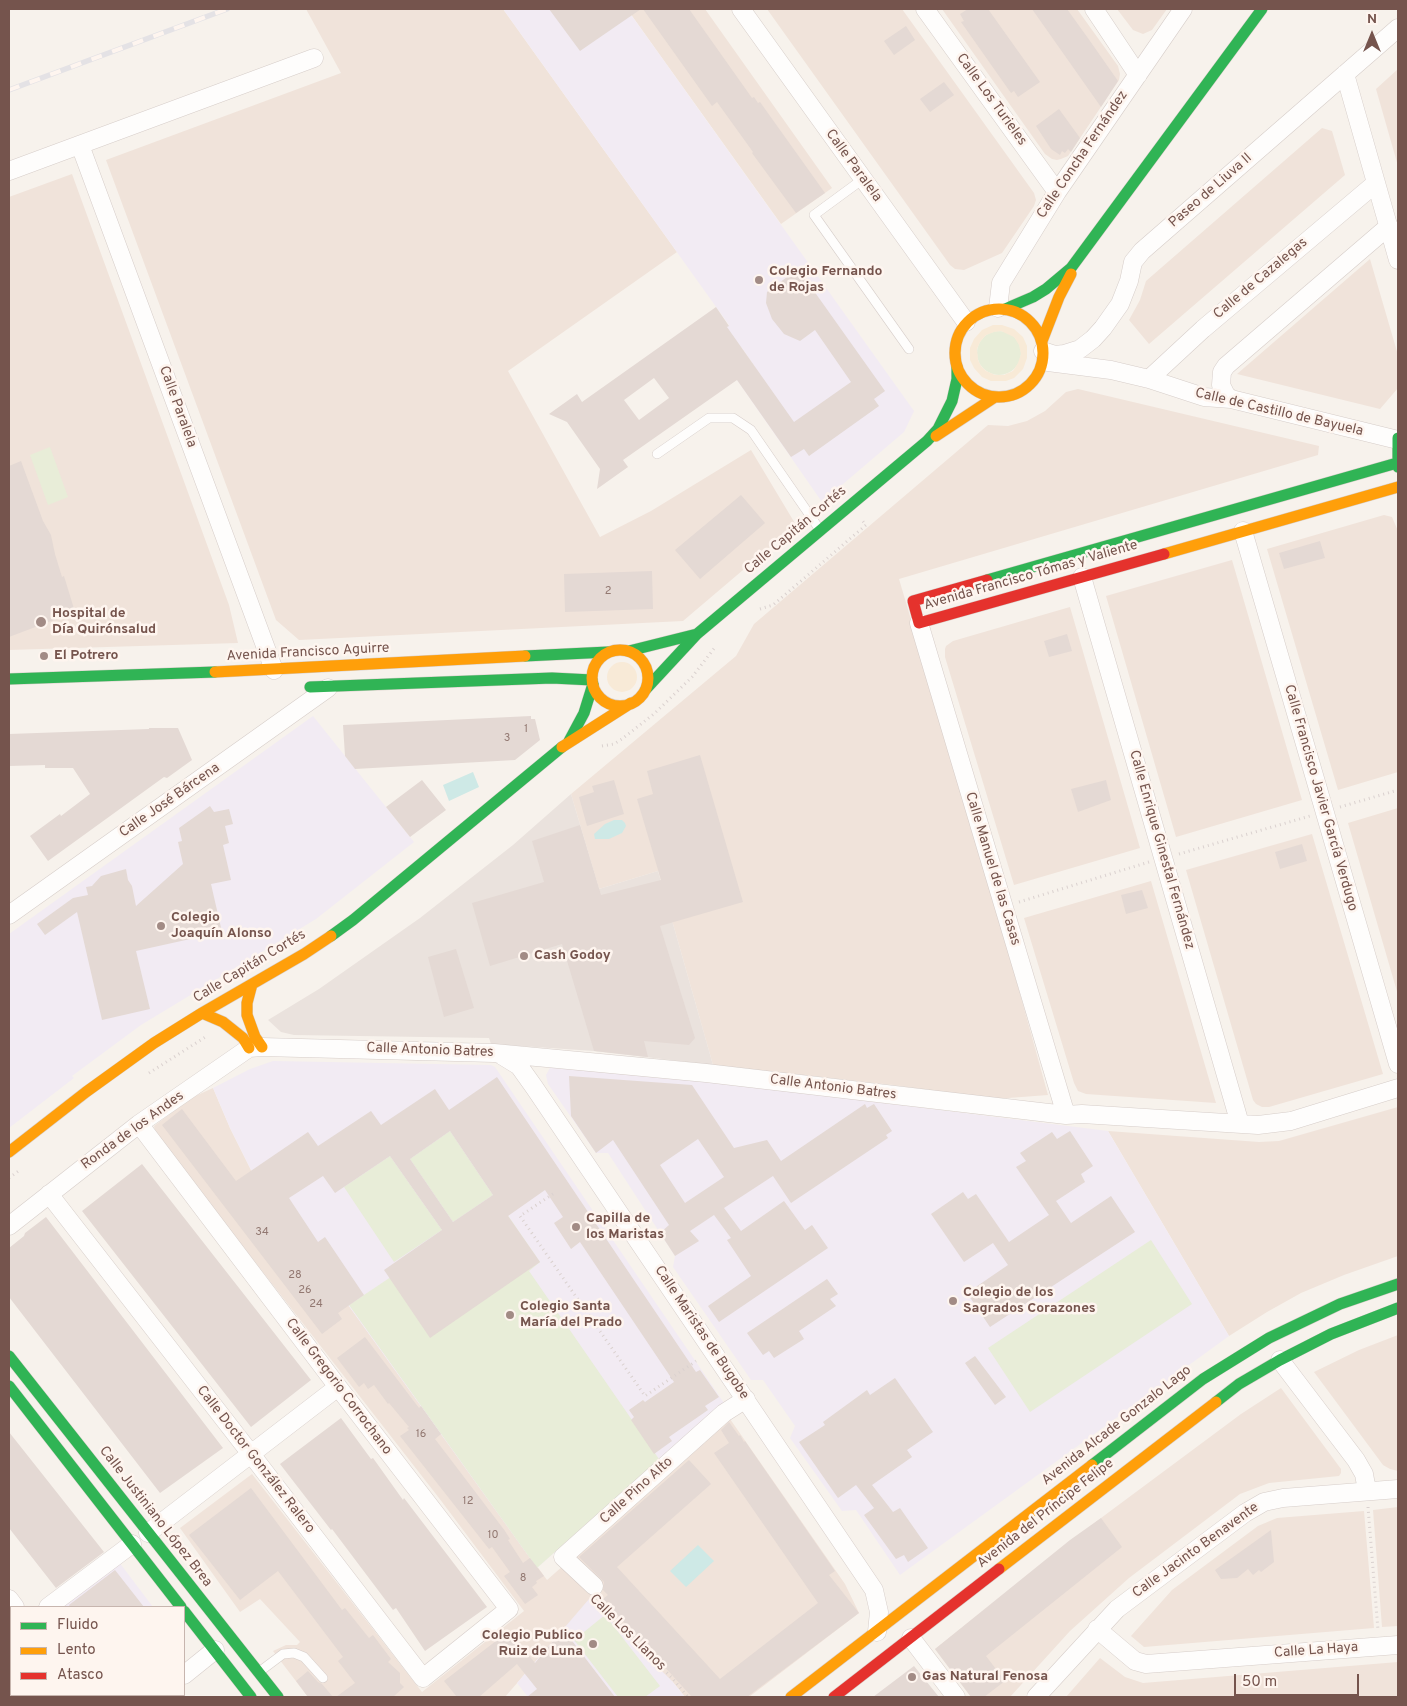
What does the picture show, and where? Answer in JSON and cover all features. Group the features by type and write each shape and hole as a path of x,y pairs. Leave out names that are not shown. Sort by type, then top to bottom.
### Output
{"main road":[{"path":"966,322 980,312 1002,308 1026,300 1046,289 1071,268 1082,256 1262,9"},
{"name":"Calle Capitán Cortés","path":"915,451 995,397 1011,395 1026,388 1036,376 1059,297 1082,256"},
{"path":"1002,308 1027,318 1035,327 1042,351"},
{"name":"Calle Capitán Cortés","path":"9,1152 139,1054 202,1013 304,954 353,920 569,741 639,699 697,634 927,441 938,429 946,415 955,390 957,367 954,356 955,344 959,332 966,322"},
{"path":"957,367 962,378 970,386 983,394 995,397"},
{"path":"1398,439 1398,465"},
{"name":"Avenida Francisco Tómas y Valiente","path":"1398,465 913,601 919,623 1398,487"},
{"name":"Calle Capitán Cortés","path":"569,741 584,713 596,664 601,657 608,652 618,650 629,651 697,634"},
{"path":"629,651 638,656 646,666 648,676 646,689"},
{"name":"Avenida Francisco Aguirre","path":"9,679 274,670 608,652"},
{"path":"301,687 552,678 592,682 596,693 606,702 618,706 631,703"},
{"path":"252,984 247,1003 256,1048"},
{"path":"202,1013 223,1022 256,1048"},
{"name":"Avenida Alcade Gonzalo Lago","path":"877,1632 1203,1379 1269,1338 1304,1320 1349,1301 1398,1284"},
{"path":"1280,1360 1331,1334 1398,1308"},
{"name":"Calle Justiniano López Brea","path":"9,1356 278,1697"},
{"name":"Avenida del Príncipe Felipe","path":"834,1697 1239,1384 1280,1360"},
{"path":"9,1386 180,1606"},
{"path":"185,1612 252,1697"},
{"path":"791,1697 877,1632"}],"street":[{"name":"Calle Paralela","path":"741,9 966,322"},
{"name":"Calle Los Turieles","path":"924,9 1057,192"},
{"path":"1094,9 1138,74"},
{"name":"Calle Concha Fernández","path":"1002,308 1001,283 1057,192 1183,9"},
{"name":"Paseo de Liuva II","path":"1042,351 1056,355 1064,354 1080,349 1093,339 1120,304 1129,281 1133,262 1142,251 1398,28"},
{"path":"9,171 314,58"},
{"path":"1345,74 1398,260"},
{"name":"Calle Paralela","path":"80,145 274,670"},
{"name":"Calle de Cazalegas","path":"1149,379 1203,329 1376,182"},
{"path":"1231,399 1226,395 1221,384 1222,372 1226,366 1389,226"},
{"name":"Calle de Castillo de Bayuela","path":"1042,351 1149,379 1204,397 1231,399 1398,439"},
{"name":"Calle Francisco Javier García Verdugo","path":"1243,531 1398,1064"},
{"name":"Calle Enrique Ginestal Fernández","path":"1082,577 1240,1124"},
{"name":"Calle Manuel de las Casas","path":"919,623 1066,1115"},
{"name":"Calle José Bárcena","path":"9,915 330,686"},
{"name":"Calle Antonio Batres","path":"256,1048 494,1053 706,1073 1066,1115 1082,1114 1240,1124 1276,1124 1291,1121 1398,1088"},
{"name":"Ronda de los Andes","path":"9,1226 138,1124 256,1048"},
{"name":"Calle Maristas de Bugobe","path":"494,1053 505,1056 524,1073 874,1590 879,1612 877,1632"},
{"name":"Calle Gregorio Corrochano","path":"138,1124 509,1609 470,1640"},
{"name":"Calle Doctor González Ralero","path":"49,1194 423,1678 470,1640"},
{"path":"1280,1360 1356,1460 1364,1474 1367,1491"},
{"path":"148,1533 338,1387"},
{"name":"Calle Pino Alto","path":"594,1593 563,1557 724,1413 746,1399"},
{"name":"Calle Jacinto Benavente","path":"1036,1697 1117,1609 1245,1513 1264,1502 1283,1498 1398,1489"},
{"path":"49,1606 132,1544"},
{"name":"Calle La Haya","path":"1097,1629 1135,1661 1146,1664 1398,1644"},
{"path":"911,1638 956,1697"},
{"path":"185,1674 214,1650"}],"lane":[{"path":"863,180 814,214 909,350"},
{"path":"657,454 709,418 733,418 751,430 820,530"},
{"path":"259,1673 283,1654 294,1652 304,1657 323,1678"}],"path":[{"path":"1337,808 1398,790"},
{"path":"1176,854 1311,815"},
{"path":"1004,907 1150,862"},
{"path":"553,1194 520,1216 645,1396 696,1361"},
{"path":"1367,1491 1378,1633"},
{"name":"Calle Los Llanos","path":"594,1593 688,1697"}],"shaded area":[{"path":"306,9 503,9 677,252 508,371 600,537 651,511 751,450 796,525 683,621 299,640 276,620 106,160 341,73"},
{"name":"Colegio Fernando de Rojas","path":"503,9 627,9 914,411 904,432 822,502 737,380 755,367 742,348 723,330 729,325"},
{"path":"627,9 705,9 832,188 781,224"},
{"path":"767,9 902,9 1034,193 1036,200 1034,206 1002,253 964,270 955,269 950,265"},
{"path":"942,9 1077,9 1118,66 1120,74 1119,80 1068,156 1057,160 1045,154"},
{"path":"1117,9 1167,9 1152,30 1143,34 1133,30"},
{"path":"1398,69 1398,166 1376,89"},
{"path":"1322,128 1332,131 1345,175 1149,344 1129,320 1140,300 1146,281"},
{"path":"72,174 229,605 238,643 9,650 9,197"},
{"path":"1370,259 1398,355 1398,388 1380,409 1237,374"},
{"path":"1078,389 1319,446 1318,455 899,579 996,907 1048,1095 995,1099 893,1085 713,1065 658,871 599,889 571,794 736,656 754,624 988,425 1008,426 1027,421 1045,411 1066,392"},
{"path":"1384,515 1392,517 1398,531 1398,772 1338,790 1267,549"},
{"path":"1232,560 1302,800 1176,837 1106,596"},
{"path":"1070,607 1140,848 1014,885 945,657 945,649 953,641"},
{"name":"Colegio Joaquín Alonso","path":"313,716 414,842 316,919 141,1025 72,1076 74,1078 9,1128 9,934"},
{"name":"Cash Godoy","path":"571,794 599,889 658,871 713,1065 594,1051 491,1044 489,1038 294,1035 281,1032 268,1020 319,989 420,918 513,845"},
{"path":"1398,808 1398,995 1348,823"},
{"path":"1312,834 1383,1074 1269,1107 1262,1107 1253,1100 1186,870"},
{"path":"1151,881 1216,1103 1086,1094 1078,1091 1024,918"},
{"name":"Colegio Santa María del Prado","path":"273,1061 491,1065 495,1067 724,1403 537,1568 251,1170 213,1088 250,1069"},
{"name":"Colegio de los Sagrados Corazones","path":"554,1065 709,1081 1108,1131 1229,1336 900,1575 856,1510 842,1511 790,1438 795,1426 763,1380 751,1380 673,1267 675,1256 608,1153 596,1153 548,1084 546,1075"},
{"path":"213,1088 251,1170 547,1580 730,1419 845,1584 859,1613 749,1697 685,1697 672,1681 538,1659 505,1697 308,1697 273,1651 286,1645 297,1645 300,1642 260,1599 240,1612 180,1528 252,1474 422,1692 524,1611 439,1498 156,1135 154,1126 191,1098"},
{"path":"1398,1107 1398,1256 1301,1293 1229,1336 1108,1131 1259,1142 1279,1141"},
{"path":"1398,1335 1398,1471 1383,1465 1314,1372 1359,1350"},
{"path":"1281,1388 1341,1469 1339,1476 1269,1483 1240,1494 1129,1578 1070,1631 1010,1697 971,1697 935,1649 1101,1518 1241,1414"},
{"path":"1398,1507 1398,1626 1382,1627 1373,1510"},
{"path":"1364,1511 1374,1628 1144,1647 1131,1636 1172,1590 1258,1526 1277,1518"},
{"path":"119,1562 152,1606 60,1606"},
{"name":"Colegio Publico Ruiz de Luna","path":"589,1599 672,1681 685,1697 528,1697 517,1683"},
{"path":"9,1645 10,1696 140,1696 9,1697"},
{"path":"1100,1658 1125,1677 1143,1683 1398,1662 1398,1697 1066,1697"}],"green space":[{"path":"995,331 1003,331 1015,337 1021,353 1015,369 1003,375 995,375 983,369 977,357 977,349 983,337"},
{"path":"50,447 68,497 48,505 30,455"},
{"path":"450,1131 493,1195 453,1222 410,1159"},
{"path":"390,1156 442,1230 394,1262 344,1187"},
{"path":"500,1204 540,1262 529,1271 659,1459 537,1568 349,1305"},
{"path":"1151,1240 1192,1304 1030,1412 988,1348"},
{"path":"605,1615 660,1686 645,1697 618,1697 574,1640"}],"sand":[{"path":"993,325 1002,325 1014,329 1023,337 1027,346 1027,358 1023,369 1014,378 1006,381 991,381 982,377 974,368 970,360 970,348 974,339 982,330","holes":["1001,331 1014,337 1019,345 1021,354 1013,371 1004,375 995,375 986,371 978,360 977,349 980,342 986,335 994,332"]},
{"path":"622,662 633,666 637,677 633,688 622,692 611,688 607,677 611,666"}],"water":[{"path":"473,772 479,787 449,801 443,785"},
{"path":"614,820 622,820 625,823 626,826 622,833 609,839 595,839 594,834 605,824"},
{"path":"698,1545 714,1561 686,1587 670,1571"}],"building":[{"path":"549,9 641,9 580,51"},
{"path":"643,9 689,9 752,98 754,97 758,103 760,102 825,193 796,213 717,102 712,106"},
{"path":"968,9 988,9 1040,82 1018,97 1014,91 1011,93 961,22 964,21 960,14"},
{"path":"1032,9 1067,9 1090,41 1118,81 1101,107"},
{"path":"906,26 915,40 894,55 884,41"},
{"path":"944,82 954,95 930,112 920,99"},
{"path":"1059,109 1080,138 1071,152 1068,149 1065,153 1062,151 1060,155 1051,149 1036,126"},
{"path":"795,271 802,279 804,277 885,391 874,399 879,406 809,456 804,449 791,457 737,380 623,460 628,467 597,489 600,469 567,422 549,414 577,394 582,402 716,307 729,326 727,327 794,422 851,382 815,330 800,341 784,334 772,319 766,303 767,292","holes":["654,378 669,398 639,420 624,400"]},
{"path":"21,461 43,521 51,535 62,577 64,576 75,612 9,637 9,466"},
{"path":"741,495 765,523 700,579 675,550"},
{"path":"1320,541 1325,558 1284,569 1279,553"},
{"path":"652,571 653,609 565,612 564,574"},
{"path":"1067,634 1072,651 1049,657 1044,641"},
{"path":"531,716 531,719 535,719 540,740 515,760 355,769 345,756 343,725"},
{"path":"178,728 192,760 167,778 164,777 48,861 30,836 90,794 73,768 45,768 45,765 9,766 9,734"},
{"path":"700,755 743,902 660,926 695,1038 689,1045 644,1041 648,1057 594,1051 562,944 490,966 472,903 544,882 532,841 580,825 601,895 661,880 637,799 653,794 647,771"},
{"path":"422,780 446,810 410,837 386,807"},
{"path":"614,780 624,814 587,826 579,797 594,792 592,786"},
{"path":"1106,780 1111,800 1078,812 1071,789"},
{"path":"210,806 214,812 229,809 233,824 225,826 229,843 223,845 231,880 211,884 222,932 136,951 150,1009 102,1020 77,912 45,935 37,924 73,898 88,895 86,887 92,886 101,876 126,869 136,906 183,864 178,842 182,841 179,828"},
{"path":"1302,844 1307,861 1280,869 1275,852"},
{"path":"1142,890 1148,908 1126,914 1121,895"},
{"path":"456,949 474,1008 444,1017 428,957"},
{"path":"569,1076 692,1085 734,1148 767,1140 781,1161 865,1104 867,1108 874,1104 892,1131 886,1135 888,1138 791,1203 773,1176 724,1208 741,1231 784,1201 805,1230 812,1225 828,1248 719,1322 708,1306 751,1276 727,1240 731,1238 714,1215 690,1231 699,1241 675,1256 660,1233 669,1225 613,1140 596,1153 571,1116","holes":["698,1139 724,1177 685,1203 660,1165"]},
{"path":"497,1077 696,1372 700,1370 719,1397 705,1406 708,1410 669,1437 672,1441 654,1454 631,1420 634,1417 629,1410 643,1400 645,1402 674,1382 580,1242 571,1249 554,1223 563,1217 545,1190 508,1216 540,1262 430,1338 384,1270 442,1230 390,1156 335,1193 323,1176 289,1198 318,1242 325,1237 364,1295 338,1313 342,1319 322,1334 162,1125 182,1109 236,1181 308,1132 318,1146 371,1111 381,1125 435,1089 449,1110","holes":["450,1131 493,1195 453,1222 410,1159"]},
{"path":"1070,1131 1093,1166 1081,1174 1085,1182 1056,1201 1071,1223 1111,1196 1135,1232 990,1327 967,1293 1008,1265 993,1243 964,1262 931,1214 963,1192 968,1199 976,1194 1009,1242 1049,1215 1016,1167 1026,1161 1020,1153 1052,1132 1057,1139"},
{"path":"142,1164 311,1380 251,1427 82,1211"},
{"path":"46,1217 223,1448 160,1493 9,1297 9,1248"},
{"path":"827,1279 838,1294 830,1299 836,1306 799,1331 804,1339 774,1358 769,1351 763,1355 747,1333"},
{"path":"365,1337 419,1408 421,1406 441,1434 435,1439 505,1531 510,1539 508,1540 523,1563 530,1558 544,1576 536,1581 537,1583 532,1587 538,1595 525,1604 504,1576 510,1572 492,1547 489,1549 400,1436 409,1430 407,1428 409,1427 374,1385 368,1389 364,1383 359,1387 337,1358"},
{"path":"975,1356 1006,1397 995,1405 965,1363"},
{"path":"895,1378 933,1432 907,1450 912,1457 872,1485 893,1512 900,1508 928,1548 908,1562 904,1555 896,1559 864,1515 874,1508 856,1485 838,1498 799,1442 825,1425 823,1422 867,1390 870,1395"},
{"path":"341,1418 487,1607 425,1651 396,1608 393,1610 280,1464"},
{"path":"729,1422 745,1441 835,1571 829,1575 859,1613 747,1697 692,1697 603,1599 608,1595 603,1590 604,1582 579,1557 689,1460 711,1484 617,1567 720,1679 818,1603 714,1453 729,1443 721,1430"},
{"path":"9,1432 104,1552 56,1588 9,1528"},
{"path":"251,1488 342,1610 345,1608 369,1638 373,1635 391,1659 388,1662 400,1673 400,1683 404,1687 393,1697 336,1697 355,1683 338,1661 343,1657 278,1571 240,1600 189,1535"},
{"path":"1101,1518 1122,1547 986,1656 1005,1681 984,1697 971,1697 935,1649 1070,1540"},
{"path":"1271,1530 1274,1562 1261,1572 1259,1570 1253,1575 1248,1569 1237,1578 1221,1579 1215,1570"},
{"path":"115,1570 143,1606 70,1606"},
{"path":"563,1629 615,1697 527,1697 537,1689 517,1664 479,1697 457,1697 444,1681 509,1631 535,1663"},
{"path":"914,1666 939,1697 873,1697"},
{"path":"308,1671 333,1697 308,1697 296,1681"}],"railway":[{"path":"9,90 227,9"}],"traffic: fast":[{"path":"1005,309 1046,289 1071,268 1262,9"},
{"path":"646,689 697,634 927,441 938,429 952,401 957,379 957,367"},
{"path":"1398,438 1398,467"},
{"path":"987,580 1397,463"},
{"path":"629,651 697,634"},
{"path":"525,656 608,652"},
{"path":"9,679 215,672"},
{"path":"310,687 552,678 592,680"},
{"path":"569,741 584,713 593,684"},
{"path":"331,936 353,920 562,747"},
{"path":"1092,1465 1203,1379 1269,1338 1340,1304 1398,1284"},
{"path":"1216,1402 1239,1384 1280,1360 1331,1334 1398,1308"},
{"path":"9,1356 278,1697"},
{"path":"9,1386 180,1606"},
{"path":"185,1612 251,1697"}],"traffic: slow":[{"path":"1042,341 1059,297 1071,274"},
{"path":"990,309 1008,309 1024,316 1036,328 1043,344 1043,353 1043,362 1036,378 1024,390 1008,397 990,397 974,390 962,378 955,362 955,344 962,328 974,316 990,309"},
{"path":"936,436 995,397"},
{"path":"1164,554 1398,487"},
{"path":"620,650 631,652 640,658 646,667 648,678 646,689 640,698 631,704 620,706 609,704 600,698 594,689 592,678 594,667 600,658 609,652 620,650"},
{"path":"215,672 525,656"},
{"path":"562,747 631,703"},
{"path":"9,1152 86,1092 154,1043 331,936"},
{"path":"252,984 247,1003 247,1015 255,1037 262,1047"},
{"path":"202,1013 223,1022 243,1038 249,1048"},
{"path":"999,1569 1216,1402"},
{"path":"791,1697 1092,1465"}],"traffic: jam":[{"path":"987,580 913,601 919,623 1164,554"},
{"path":"834,1697 999,1569"}],"place":[{"name":"Colegio Fernando de Rojas","path":"759,280"},
{"name":"Hospital de Día Quirónsalud","path":"41,622"},
{"name":"El Potrero","path":"44,656"},
{"name":"Colegio Joaquín Alonso","path":"161,926"},
{"name":"Cash Godoy","path":"524,956"},
{"name":"Capilla de los Maristas","path":"576,1227"},
{"name":"Colegio de los Sagrados Corazones","path":"953,1301"},
{"name":"Colegio Santa María del Prado","path":"510,1315"},
{"name":"Colegio Publico Ruiz de Luna","path":"593,1644"},
{"name":"Gas Natural Fenosa","path":"912,1677"}]}
